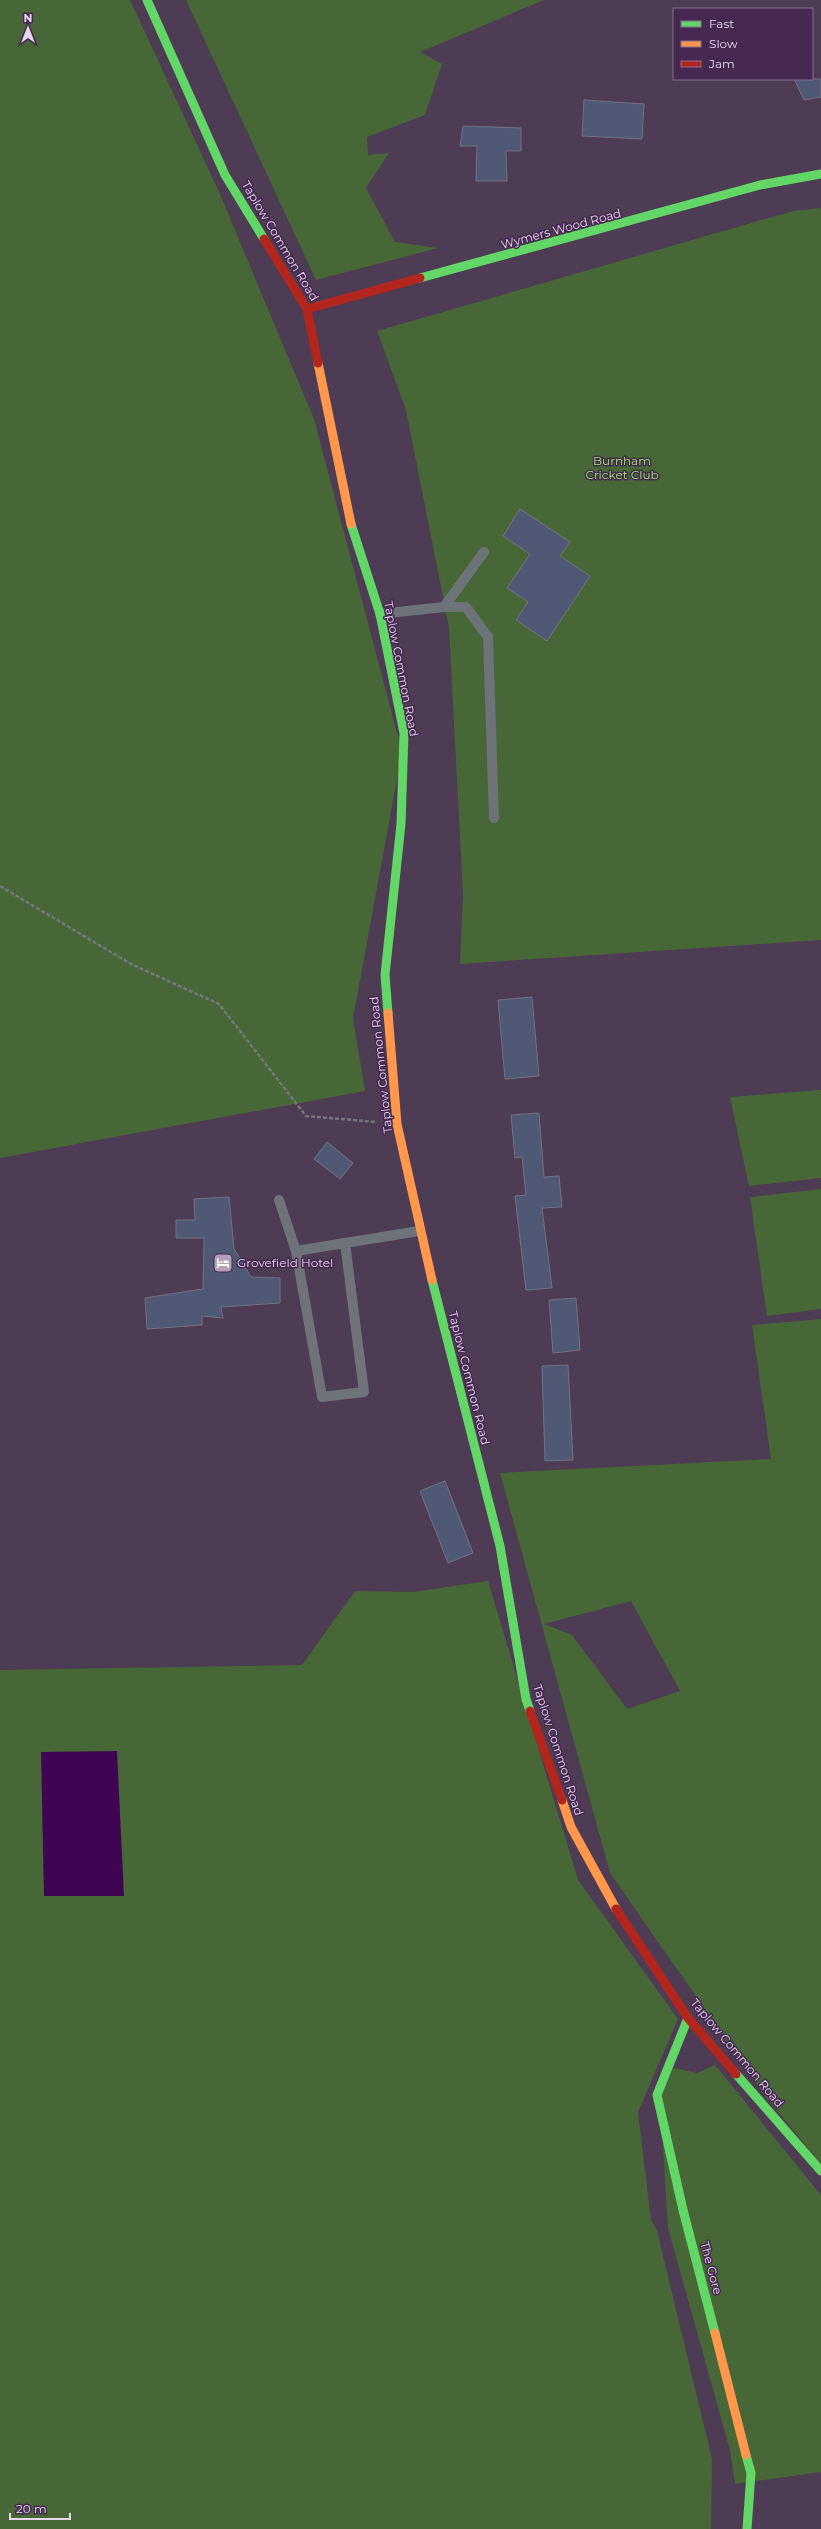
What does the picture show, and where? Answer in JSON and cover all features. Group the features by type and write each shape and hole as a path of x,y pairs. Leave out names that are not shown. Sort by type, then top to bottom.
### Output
{"street":[{"name":"Taplow Common Road","path":"146,0 225,175 307,309 346,508 380,614 404,733 401,824 385,975 397,1124 419,1231 500,1546 526,1699 571,1828 624,1924 688,2018 821,2171"},
{"name":"Wymers Wood Road","path":"307,309 760,185 821,174"},
{"name":"The Gore","path":"688,2018 657,2095 683,2210 751,2473 747,2529"}],"lane":[{"path":"444,607 484,552"},
{"path":"380,614 444,607 466,607 488,637 494,818"},
{"path":"279,1200 296,1251 322,1397 364,1392 345,1243"},
{"path":"296,1251 419,1231"}],"path":[{"path":"0,886 131,964 219,1004 306,1116 397,1124"}],"green space":[{"path":"0,0 130,0 219,192 314,419 402,752 353,1018 365,1091 0,1158"},
{"path":"186,0 544,0 420,52 442,64 425,115 367,137 368,155 389,153 366,188 395,242 438,248 316,280"},
{"name":"Burnham Cricket Club","path":"821,208 821,940 460,964 463,894 449,627 406,410 377,331 793,211"},
{"path":"821,1090 821,1178 749,1186 730,1097"},
{"path":"821,1189 821,1309 767,1316 750,1197"},
{"path":"821,1319 821,2164 766,2097 610,1873 500,1473 771,1459 752,1325","holes":["631,1601 680,1691 627,1709 572,1635 544,1624"]},
{"path":"488,1581 578,1880 678,2019 638,2112 651,2220 657,2231 712,2459 711,2529 0,2529 0,1670 302,1665 355,1591 413,1592"},
{"path":"715,2065 821,2195 821,2472 735,2484 730,2450 668,2228 660,2099 673,2068 697,2073"}],"shaded area":[{"path":"117,1751 124,1896 44,1896 41,1752"}],"building":[{"path":"821,79 821,97 804,100 794,80"},
{"path":"584,100 644,104 642,139 582,136"},
{"path":"463,126 521,128 521,151 506,151 507,181 476,181 477,146 460,146"},
{"path":"520,509 570,542 560,556 590,576 547,641 516,620 528,602 507,588 530,554 503,536"},
{"path":"532,997 539,1076 505,1079 498,1000"},
{"path":"539,1113 544,1177 559,1176 562,1207 542,1208 552,1288 526,1290 515,1196 526,1195 522,1157 515,1158 511,1115"},
{"path":"327,1142 353,1163 340,1179 314,1159"},
{"name":"Grovefield Hotel","path":"229,1197 234,1249 251,1277 280,1278 280,1303 221,1307 223,1318 202,1316 202,1325 147,1329 145,1298 203,1289 204,1238 176,1238 176,1220 195,1220 194,1199"},
{"path":"576,1298 580,1350 553,1353 549,1300"},
{"path":"568,1365 573,1460 545,1461 542,1366"},
{"path":"445,1481 473,1553 448,1563 420,1491"}],"traffic: fast":[{"path":"147,0 225,175 264,239"},
{"path":"420,278 760,185 821,174"},
{"path":"351,524 380,614 404,733 401,824 385,975 388,1013"},
{"path":"432,1280 500,1546 526,1699 530,1711"},
{"path":"688,2018 657,2095 683,2210 715,2333"},
{"path":"736,2074 821,2171"},
{"path":"746,2455 751,2473 747,2529"}],"traffic: slow":[{"path":"318,363 351,524"},
{"path":"388,1013 397,1124 432,1280"},
{"path":"562,1800 571,1827 616,1909"},
{"path":"715,2333 746,2455"}],"traffic: jam":[{"path":"264,239 307,309 318,363"},
{"path":"307,309 420,278"},
{"path":"530,1711 562,1800"},
{"path":"616,1909 688,2018 736,2074"}],"place":[{"name":"Grovefield Hotel","path":"223,1263"}]}
